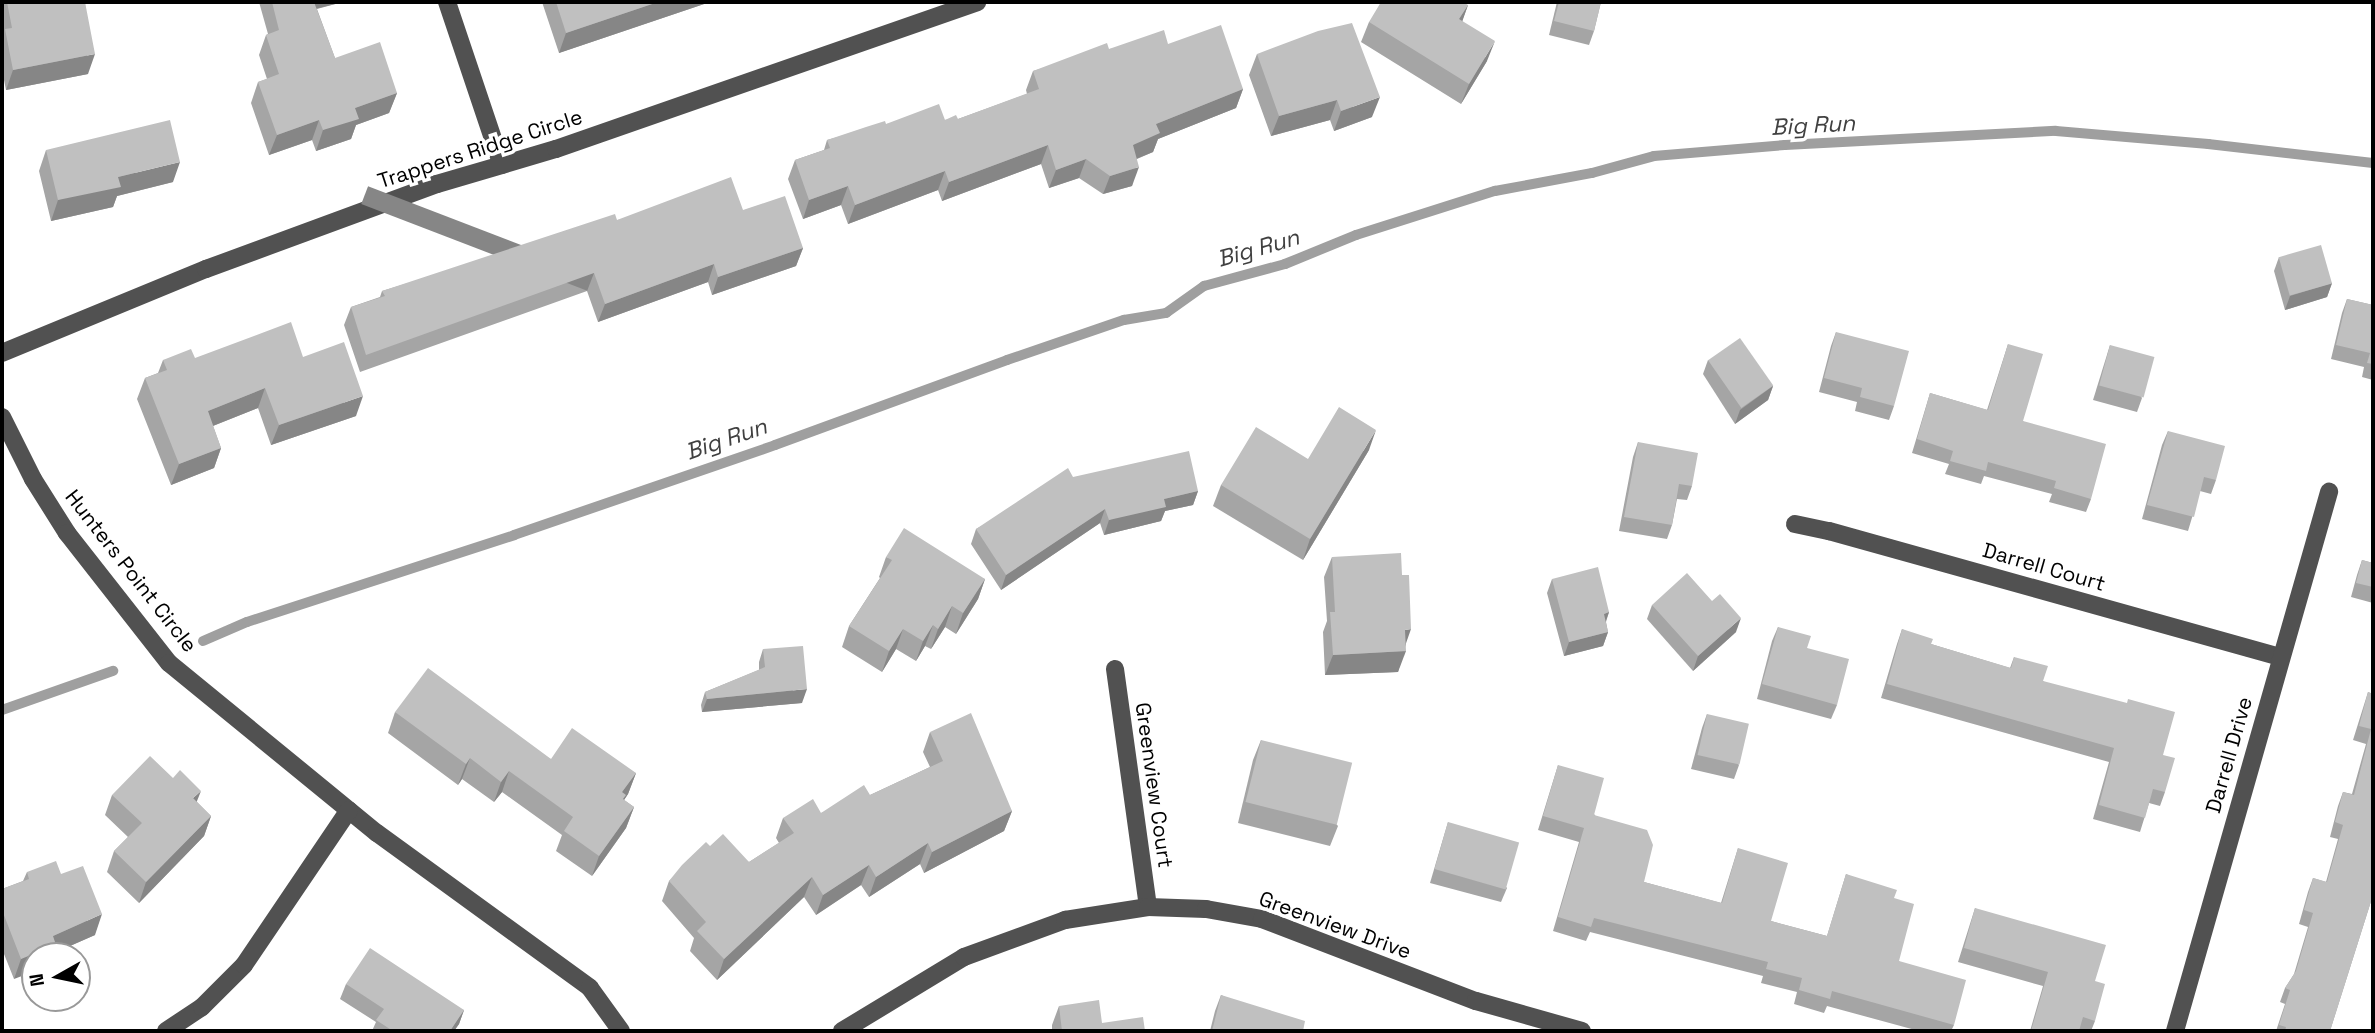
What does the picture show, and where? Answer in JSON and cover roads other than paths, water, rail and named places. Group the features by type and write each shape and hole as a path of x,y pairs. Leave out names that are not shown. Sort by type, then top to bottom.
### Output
{"street":[{"path":"447,2 502,165"},
{"name":"Trappers Ridge Circle","path":"2,353 206,269 437,184 502,165 929,10 977,2"},
{"name":"Hunters Point Circle","path":"2,417 33,479 67,533 169,663 349,810 590,988 621,1031"},
{"name":"Darrell Drive","path":"2175,1031 2329,492"},
{"name":"Darrell Court","path":"1795,524 1829,531 2280,657"},
{"name":"Greenview Court","path":"1115,670 1148,907"},
{"path":"166,1031 202,1007 244,965 349,810"},
{"name":"Greenview Drive","path":"842,1031 964,957 1065,920 1148,907 1206,909 1262,919 1476,1000 1582,1031"}],"waterway":[{"name":"Big Run","path":"203,641 247,622 514,535 1124,320 1166,313 1204,286 1285,264 1356,235 1495,191 1592,173 1654,156 1785,145 2056,131 2208,144 2373,163"},
{"name":"Big Run","path":"2,710 113,671"}]}
